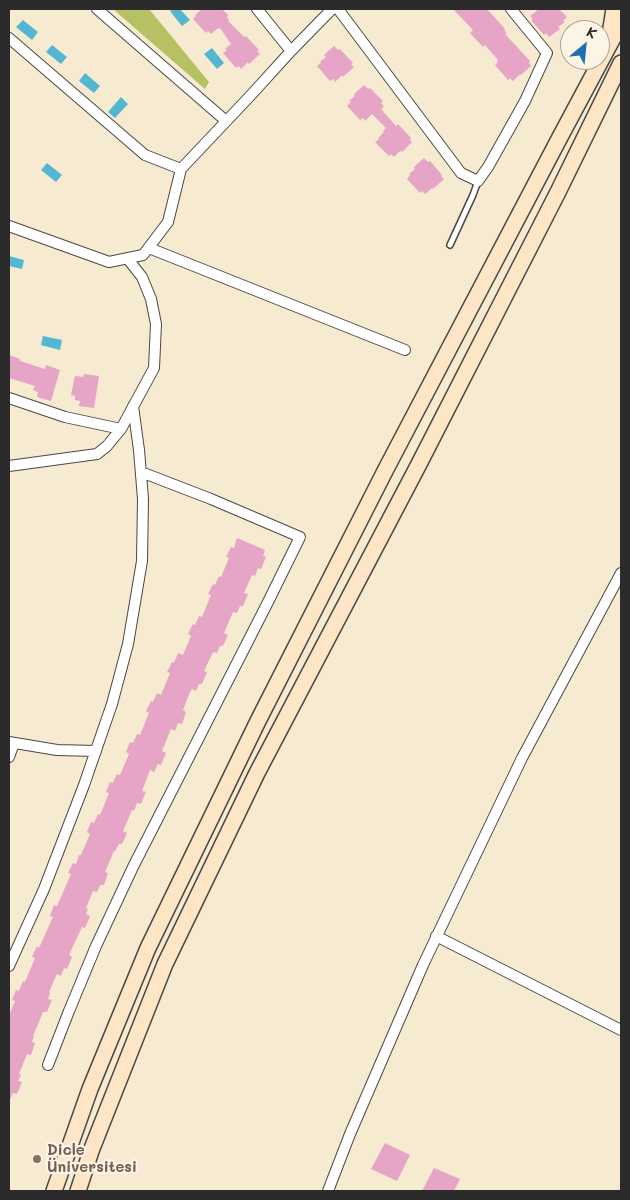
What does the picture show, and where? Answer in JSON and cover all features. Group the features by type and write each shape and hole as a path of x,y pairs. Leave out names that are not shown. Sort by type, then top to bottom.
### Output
{"street":[{"path":"97,9 226,122"},
{"path":"257,9 291,51"},
{"path":"9,226 109,262 143,255 168,222 181,169 332,9"},
{"path":"338,9 461,173 478,181 488,167 525,101 547,54 512,9"},
{"path":"610,31 614,9"},
{"path":"610,43 621,23"},
{"path":"9,38 145,155 181,169"},
{"path":"78,1191 91,1151 169,955 257,773 428,447 558,192 621,63"},
{"path":"54,1191 90,1088 148,948 258,721 386,469 595,70"},
{"path":"149,248 405,350"},
{"path":"9,466 96,454 107,446 120,429 154,368 156,324 151,299 142,277 127,258"},
{"path":"9,398 65,417 120,429"},
{"path":"9,966 47,880 84,785 112,704 128,644 142,561 143,498 133,406"},
{"path":"48,1065 96,946 133,867 300,538 211,499 141,472"},
{"path":"328,1191 354,1125 436,936 522,758 621,573"},
{"path":"9,757 12,743 57,750 96,751"},
{"path":"436,936 621,1030"}],"lane":[{"path":"450,245 478,181"}],"green space":[{"path":"113,9 149,9 209,82 205,89"}],"water":[{"path":"180,9 190,20 182,26 170,11"},
{"path":"23,20 38,32 32,40 16,27"},
{"path":"52,45 67,57 61,64 46,52"},
{"path":"212,48 224,63 217,69 204,54"},
{"path":"85,73 100,86 94,93 79,81"},
{"path":"121,97 128,104 115,118 108,112"},
{"path":"47,163 62,175 56,182 41,170"},
{"path":"9,256 24,260 22,269 9,266"},
{"path":"43,336 62,340 60,350 41,345"}],"building":[{"path":"202,9 222,9 228,15 228,21 244,37 246,36 259,50 257,51 260,54 241,69 239,66 236,68 223,53 231,44 220,28 211,34 208,31 206,33 193,19"},
{"path":"453,9 487,9 505,29 507,33 505,34 530,61 531,66 513,81 510,78 508,80 495,65 498,60 485,45 483,47 470,33 473,30"},
{"path":"539,9 559,9 567,17 564,20 560,20 560,26 558,27 560,29 549,37 546,33 544,35 531,20 533,19 530,16"},
{"path":"334,46 338,50 340,49 353,63 351,64 354,67 335,82 333,79 330,81 317,66 326,57 324,55"},
{"path":"364,85 368,89 370,88 383,101 381,103 384,106 381,109 396,126 398,124 411,138 412,142 394,157 391,154 389,156 375,142 386,128 372,114 365,121 363,118 360,120 347,106 351,102 349,101 355,96 354,94"},
{"path":"424,158 428,162 430,161 444,179 425,194 422,191 420,193 407,179 409,174 415,169 414,167"},
{"path":"9,355 20,359 20,361 45,369 46,365 60,370 51,401 37,397 38,392 33,390 35,386 9,378"},
{"path":"84,374 99,376 94,408 79,406 80,401 75,400 75,396 71,395 75,376 83,377"},
{"path":"237,538 265,550 263,556 266,557 261,569 258,568 255,576 252,575 244,593 248,594 243,606 240,606 237,613 233,612 224,633 228,635 217,653 213,652 204,671 207,672 202,684 199,684 196,691 192,689 190,692 183,710 186,712 182,724 178,723 175,731 171,729 162,751 166,753 161,765 158,764 154,772 150,770 142,791 146,792 141,804 137,803 134,811 132,810 123,831 127,833 122,844 119,844 114,851 105,872 108,873 104,885 100,885 97,892 93,891 86,908 88,909 86,914 90,916 85,928 82,927 69,955 72,957 67,969 64,968 61,976 57,974 49,992 48,999 52,1000 47,1012 43,1012 33,1036 32,1042 35,1043 31,1055 27,1054 19,1074 21,1075 18,1081 22,1082 17,1094 13,1093 9,1102 9,1015 15,1001 12,1000 16,990 19,991 23,981 25,982 35,958 32,957 37,946 39,948 53,917 50,916 54,905 57,906 71,874 68,873 73,863 76,864 79,855 81,855 90,834 87,832 91,822 94,823 98,814 100,815 109,793 106,792 110,782 113,783 117,774 120,775 129,754 126,752 130,742 133,743 137,734 140,735 149,713 146,711 151,701 153,702 157,693 161,695 170,673 167,672 172,662 174,663 178,653 183,655 191,636 188,634 199,616 202,617 211,595 208,594 219,576 221,577 229,558 226,557 231,547 234,548"},
{"path":"385,1143 410,1155 397,1181 371,1169"},
{"path":"434,1168 460,1179 454,1191 422,1191"}],"place":[{"name":"Dicle Üniversitesi","path":"37,1159"}]}
